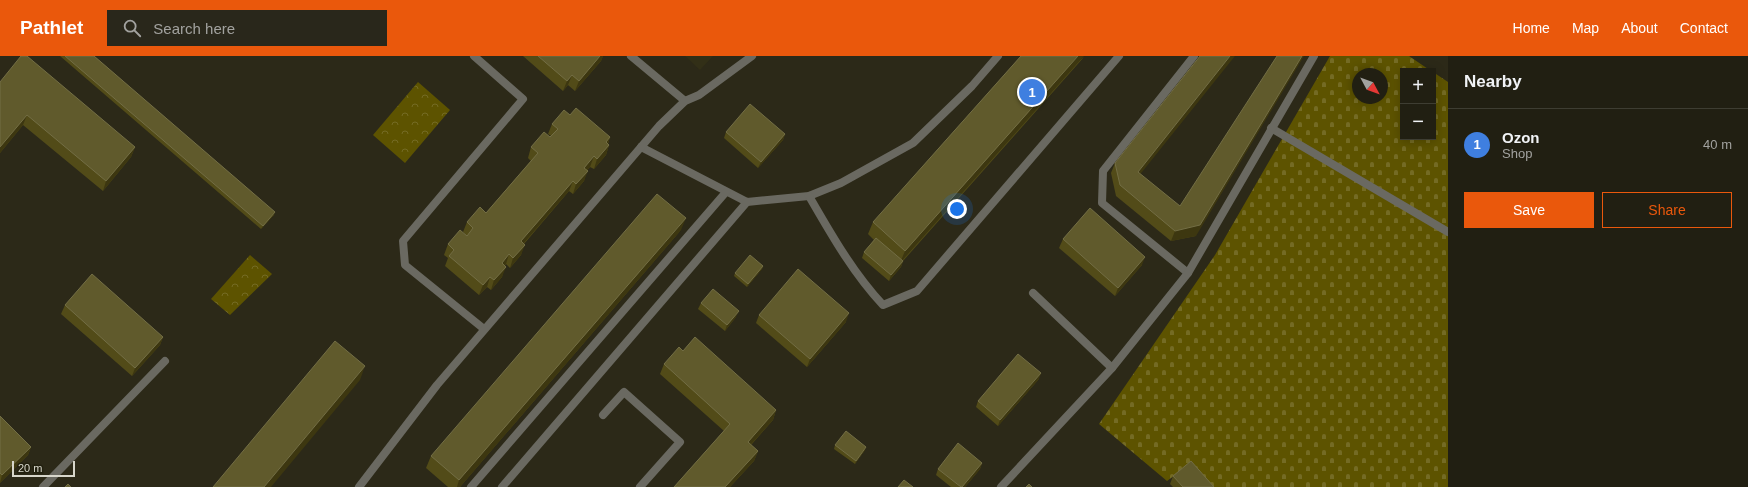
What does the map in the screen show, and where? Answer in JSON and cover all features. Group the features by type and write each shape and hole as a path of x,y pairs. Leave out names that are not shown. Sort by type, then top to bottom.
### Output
{"street":[{"path":"474,56 523,99 403,240 405,265 484,330"},
{"path":"631,56 685,101"},
{"path":"359,487 437,385 659,126 685,101 699,95 752,56"},
{"path":"641,147 747,202 809,196 841,183 914,143 972,86 998,56"},
{"path":"809,196 827,227 866,286 884,305 917,291 1119,56"},
{"path":"1188,272 1102,203 1103,171 1194,56"},
{"path":"1001,487 1112,368 1188,272 1314,56"},
{"path":"1271,128 1448,232"},
{"path":"471,487 726,192"},
{"path":"502,487 747,202"},
{"path":"1033,293 1112,368"},
{"path":"44,487 165,361"},
{"path":"603,415 624,392 680,442 640,487"}],"shaded area":[{"path":"685,56 713,56 700,70"}],"green space":[{"path":"1330,56 1409,56 1427,68 1400,68 1400,140 1436,140 1436,74 1448,82 1448,487 1210,487 1190,464 1167,481 1099,424 1215,255"},
{"path":"418,82 450,110 405,163 373,135"},
{"path":"250,255 272,274 230,315 211,299"}],"building":[{"path":"21,56 27,56 135,147 106,181 27,115 0,147 0,82"},
{"path":"65,56 94,56 275,212 263,226"},
{"path":"538,56 600,56 579,81 572,75 567,81"},
{"path":"1021,56 1078,56 905,251 873,222"},
{"path":"1200,56 1230,56 1138,172 1180,206 1277,56 1302,56 1200,225 1175,231 1120,185 1115,163"},
{"path":"750,104 785,134 761,162 726,132"},
{"path":"576,108 610,137 606,142 609,145 597,159 594,156 584,168 588,171 576,184 573,181 521,241 525,245 513,258 509,254 502,263 506,267 494,280 490,277 483,285 449,256 454,250 448,244 460,230 467,236 473,228 467,222 480,207 486,213 538,153 531,147 544,132 550,137 558,129 552,124 564,110 570,115"},
{"path":"657,194 686,218 459,480 431,456"},
{"path":"1090,208 1145,257 1118,288 1063,239"},
{"path":"876,238 903,261 891,275 864,252"},
{"path":"750,255 763,266 748,284 735,273"},
{"path":"798,269 849,313 810,359 759,315"},
{"path":"92,274 163,337 135,368 65,305"},
{"path":"713,289 739,311 727,325 701,303"},
{"path":"695,337 776,410 748,442 758,451 725,487 674,487 730,424 664,364 679,347 683,351"},
{"path":"335,341 365,366 264,487 213,487"},
{"path":"1018,354 1041,373 1000,420 978,401"},
{"path":"0,416 31,447 2,475 0,473"},
{"path":"846,431 866,447 856,461 835,445"},
{"path":"958,443 982,463 962,487 938,469"},
{"path":"1191,461 1214,487 1183,487 1173,476"},
{"path":"904,480 913,487 898,487"}],"place":[{"name":"Ozon","path":"1032,92"}]}
